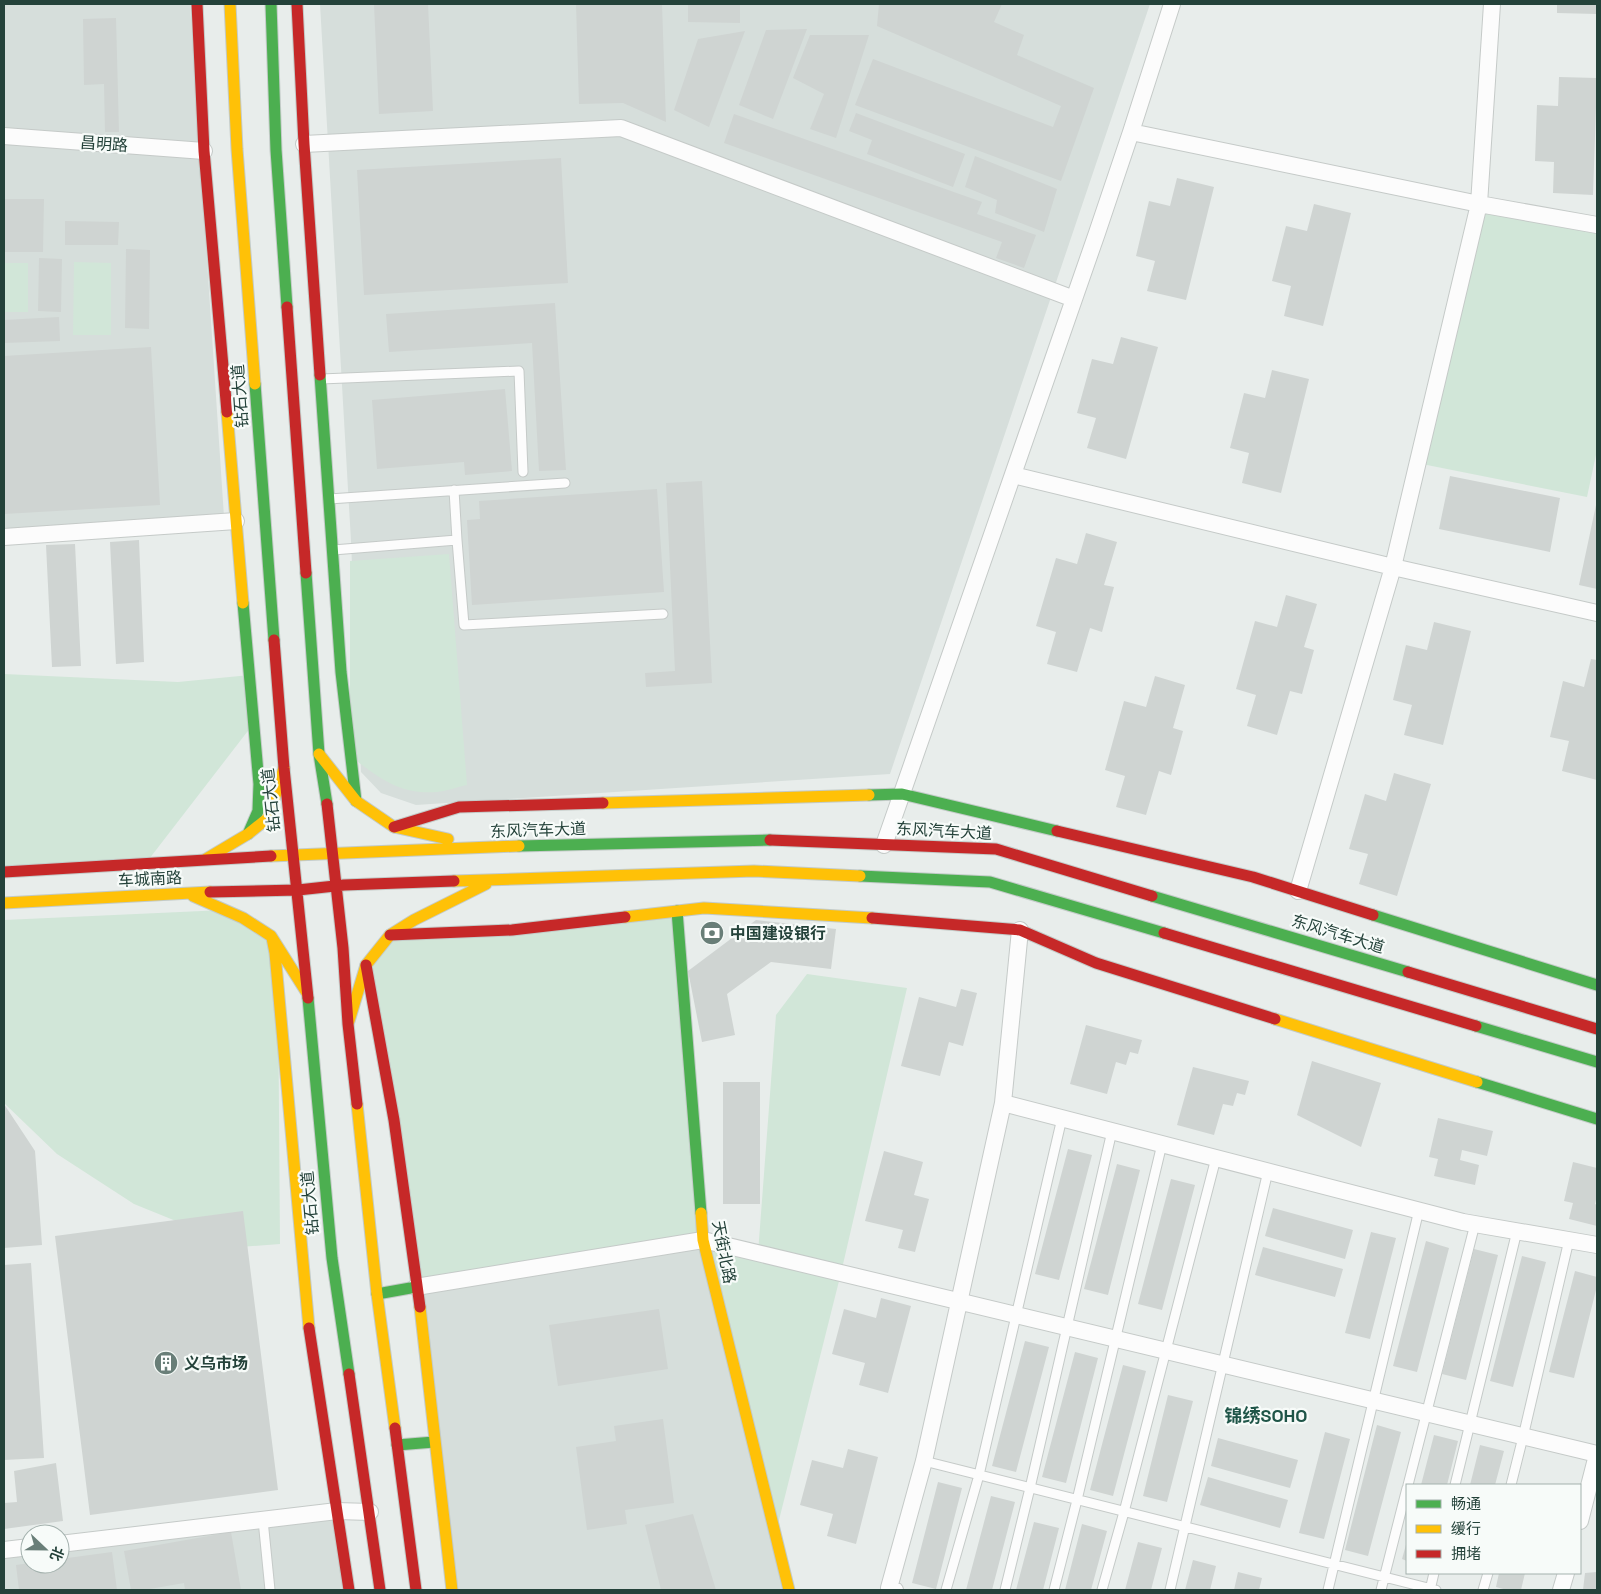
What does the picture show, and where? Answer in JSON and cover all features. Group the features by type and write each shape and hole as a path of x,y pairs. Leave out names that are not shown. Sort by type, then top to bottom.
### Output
{"main road":[{"path":"197,4 236,521 259,784 258,811 248,834"},
{"name":"钻石大道","path":"230,4 233,150 284,768 298,890 331,1248 380,1590"},
{"path":"271,4 320,379 341,672 356,801"},
{"path":"297,4 290,147 303,525 319,754 330,822 343,948 348,1024 376,1294 416,1590"},
{"path":"314,447 322,399"},
{"path":"303,525 310,476"},
{"path":"319,754 356,801 394,827 485,848"},
{"path":"205,859 248,834 268,818 284,768"},
{"path":"394,827 459,807 902,794 1253,877 1597,985"},
{"name":"东风汽车大道","path":"294,856 754,839 996,849 1597,1029"},
{"name":"车城南路","path":"4,872 205,859 294,856"},
{"path":"298,890 335,885 754,871 990,882 1597,1062"},
{"path":"348,1024 366,965 390,935 414,920 494,880"},
{"name":"车城南路","path":"4,904 186,893 298,890"},
{"path":"186,893 243,918 271,936 307,993"},
{"path":"390,935 512,930 704,908 888,919 1020,930 1096,963 1597,1119"},
{"name":"天街北路","path":"677,911 703,1240 789,1590"},
{"path":"271,936 276,962 305,1295 349,1590"},
{"path":"366,965 376,1012 400,1158 452,1590"},
{"path":"305,1295 331,1248"},
{"path":"376,1294 416,1287"},
{"path":"397,1445 434,1442"}],"street":[{"path":"884,845 1074,300 1172,4"},
{"path":"1298,891 1393,567 1479,204 1492,4"},
{"path":"290,147 621,128 1074,300"},
{"path":"1131,132 1479,204 1597,225"},
{"name":"昌明路","path":"4,136 208,151"},
{"path":"1013,475 1393,567 1597,614"},
{"path":"4,537 236,521"},
{"path":"895,1590 889,1588 924,1462 1003,1103 1020,930"},
{"path":"1003,1103 1475,1224 1597,1245"},
{"path":"416,1287 703,1240 1597,1455 1581,1517"},
{"path":"70,1543 337,1511 370,1512"},
{"path":"4,1550 20,1548"},
{"path":"1561,1590 1566,1574"}],"lane":[{"path":"320,379 520,371 524,472"},
{"path":"328,499 565,483"},
{"path":"454,490 464,626 663,614"},
{"path":"332,550 457,540"},
{"path":"946,1590 979,1475 1062,1118"},
{"path":"1005,1590 1112,1131"},
{"path":"1054,1590 1162,1144"},
{"path":"1102,1590 1216,1158"},
{"path":"1170,1590 1268,1171"},
{"path":"1328,1590 1419,1210"},
{"path":"1409,1484 1475,1224"},
{"path":"1455,1484 1517,1231"},
{"path":"1511,1484 1524,1437 1569,1240"},
{"path":"924,1462 1432,1590 1434,1574"},
{"path":"1381,1590 1406,1495"},
{"path":"263,1520 270,1590"},
{"path":"1483,1590 1488,1574"}],"shaded area":[{"path":"4,4 190,4 224,517 4,530"},
{"path":"320,4 1150,4 890,774 416,805 381,793 361,772 351,541"},
{"path":"703,1240 789,1590 452,1590 416,1287"},
{"path":"337,1511 349,1590 4,1590 4,1550 20,1548 20,1574 70,1574 70,1543"}],"green space":[{"path":"1479,204 1597,225 1597,450 1587,497 1417,463"},
{"path":"74,262 111,263 111,335 73,335"},
{"path":"4,263 28,263 28,312 4,312"},
{"path":"449,554 467,785 437,792 411,791 390,783 350,756 350,561"},
{"path":"4,674 178,682 250,675 254,723 146,863 4,872"},
{"path":"224,910 271,936 278,980 280,1244 240,1247 134,1204 57,1154 4,1103 4,920"},
{"path":"677,911 703,1240 416,1287 366,965 390,935"},
{"path":"807,974 907,988 841,1273 775,1536 703,1240 758,1253 776,1015"}],"building":[{"path":"374,4 428,4 433,111 379,114"},
{"path":"576,4 662,4 666,122 623,103 579,104"},
{"path":"688,4 740,4 740,23 688,22"},
{"path":"879,4 1002,4 994,22 1024,35 1017,55 1094,88 1061,181 855,105 873,59 1053,127 1061,106 877,26"},
{"path":"1557,4 1597,4 1597,14 1557,13"},
{"path":"116,18 119,132 105,132 104,84 84,85 83,19"},
{"path":"807,29 773,119 739,105 766,30"},
{"path":"745,31 709,127 674,110 698,39"},
{"path":"810,35 869,35 836,138 810,129 824,94 793,78"},
{"path":"1559,77 1597,78 1593,195 1553,193 1554,162 1535,161 1537,105 1558,106"},
{"path":"856,113 965,154 953,187 867,154 872,140 849,131"},
{"path":"734,114 982,202 977,214 1036,235 1024,268 996,258 1002,242 724,143"},
{"path":"975,156 1057,189 1044,232 995,213 997,200 965,187"},
{"path":"561,158 568,283 364,295 357,170"},
{"path":"1177,178 1214,187 1186,300 1147,291 1155,261 1136,256 1149,201 1170,206"},
{"path":"4,199 44,199 43,252 4,252"},
{"path":"1314,204 1351,213 1323,326 1284,316 1291,286 1272,281 1286,226 1307,231"},
{"path":"65,221 119,222 118,245 65,245"},
{"path":"126,249 150,250 149,329 125,328"},
{"path":"39,258 62,259 61,312 38,311"},
{"path":"555,303 566,470 539,471 532,343 389,352 386,314"},
{"path":"59,317 60,341 4,343 4,320"},
{"path":"1121,337 1158,347 1126,459 1087,448 1096,418 1077,413 1092,359 1113,364"},
{"path":"151,347 160,505 4,514 4,356"},
{"path":"1272,370 1309,379 1281,493 1242,483 1249,453 1230,448 1244,393 1265,398"},
{"path":"505,389 512,471 465,475 464,462 377,469 372,400"},
{"path":"1450,476 1560,498 1550,552 1439,529"},
{"path":"702,481 712,683 646,687 645,673 675,671 666,483"},
{"path":"657,489 664,592 472,605 467,520 480,519 479,501"},
{"path":"1597,505 1597,589 1579,585"},
{"path":"1086,533 1117,542 1104,585 1114,587 1102,632 1090,628 1077,672 1047,664 1056,632 1036,626 1056,558 1077,564"},
{"path":"139,540 144,662 116,664 110,542"},
{"path":"75,544 81,666 52,667 46,545"},
{"path":"1286,595 1317,604 1304,647 1314,650 1302,694 1290,691 1277,735 1247,726 1256,695 1236,689 1255,621 1277,627"},
{"path":"1434,622 1471,631 1443,745 1404,735 1412,705 1393,700 1406,645 1427,650"},
{"path":"1591,659 1597,660 1597,780 1562,771 1569,741 1550,737 1563,681 1584,687"},
{"path":"1155,676 1185,685 1173,728 1183,731 1171,775 1159,771 1146,815 1116,807 1125,776 1105,770 1124,701 1146,707"},
{"path":"1394,773 1431,784 1397,896 1359,884 1368,854 1349,849 1365,794 1386,801"},
{"path":"756,920 836,929 831,969 771,962 727,994 735,1035 702,1042 688,971"},
{"path":"961,989 977,993 963,1046 949,1042 940,1076 901,1066 919,997 956,1007"},
{"path":"1086,1025 1142,1040 1138,1054 1130,1052 1126,1065 1116,1062 1107,1094 1070,1084"},
{"path":"1312,1061 1381,1083 1361,1147 1297,1115"},
{"path":"1193,1067 1249,1081 1245,1095 1237,1093 1233,1106 1223,1104 1214,1135 1177,1125"},
{"path":"723,1082 760,1082 760,1204 723,1204"},
{"path":"4,1104 35,1151 42,1245 4,1248"},
{"path":"1438,1118 1493,1131 1487,1156 1462,1150 1460,1160 1479,1165 1475,1185 1434,1176 1438,1159 1429,1157"},
{"path":"1068,1149 1092,1155 1059,1280 1035,1274"},
{"path":"884,1151 923,1162 914,1195 929,1199 915,1252 898,1248 903,1230 865,1221"},
{"path":"1573,1162 1597,1168 1595,1204 1597,1205 1597,1226 1569,1219 1573,1203 1564,1201"},
{"path":"1117,1164 1140,1170 1108,1295 1084,1289"},
{"path":"1171,1179 1195,1185 1162,1310 1138,1304"},
{"path":"1273,1208 1353,1230 1345,1259 1265,1236"},
{"name":"义乌市场","path":"243,1211 278,1490 90,1515 55,1236"},
{"path":"1371,1232 1396,1238 1370,1339 1345,1333"},
{"path":"1426,1241 1449,1248 1417,1372 1393,1366"},
{"path":"1263,1247 1343,1269 1335,1297 1255,1275"},
{"path":"1474,1249 1498,1255 1466,1380 1442,1374"},
{"path":"1522,1256 1546,1262 1513,1387 1490,1381"},
{"path":"31,1263 44,1458 4,1460 4,1265"},
{"path":"1575,1271 1597,1277 1597,1286 1574,1378 1549,1372"},
{"path":"881,1298 911,1306 888,1393 859,1385 865,1363 832,1354 844,1309 876,1318"},
{"path":"659,1309 668,1369 558,1386 549,1325"},
{"path":"1025,1341 1049,1347 1016,1472 992,1466"},
{"path":"1075,1352 1098,1358 1066,1483 1042,1477"},
{"path":"1123,1365 1146,1371 1113,1496 1090,1490"},
{"path":"1168,1395 1193,1401 1167,1502 1143,1496"},
{"path":"663,1419 674,1503 625,1510 627,1524 587,1530 576,1447 616,1441 614,1426"},
{"path":"1377,1425 1401,1432 1368,1556 1345,1550"},
{"path":"1325,1432 1350,1439 1324,1539 1299,1533"},
{"path":"1434,1435 1458,1441 1447,1484 1421,1484"},
{"path":"1218,1438 1298,1460 1290,1488 1211,1466"},
{"path":"1480,1445 1504,1451 1495,1484 1470,1484"},
{"path":"848,1449 878,1457 856,1544 827,1536 833,1514 800,1505 812,1460 843,1468"},
{"path":"56,1463 63,1521 20,1524 20,1527 4,1529 4,1503 17,1502 14,1471"},
{"path":"1208,1477 1288,1500 1280,1528 1200,1505"},
{"path":"938,1482 962,1488 936,1589 912,1583"},
{"path":"991,1496 1015,1502 992,1590 966,1590"},
{"path":"693,1514 716,1590 661,1590 645,1525"},
{"path":"1034,1522 1059,1528 1043,1590 1016,1590"},
{"path":"1082,1524 1107,1531 1091,1590 1065,1590"},
{"path":"231,1532 241,1590 185,1590 184,1583 144,1590 131,1590 124,1551"},
{"path":"1138,1542 1162,1548 1151,1590 1125,1590"},
{"path":"1406,1545 1406,1561 1402,1559"},
{"path":"112,1552 117,1590 19,1590 16,1565 20,1564 20,1574 70,1574 70,1558"},
{"path":"1193,1560 1216,1566 1210,1590 1185,1590"},
{"path":"1238,1572 1262,1578 1259,1590 1234,1590"},
{"path":"1597,1572 1597,1590 1583,1590 1585,1573"},
{"path":"1499,1574 1525,1574 1521,1590 1507,1590 1496,1587"}],"traffic: fast":[{"path":"271,4 276,150 287,307"},
{"path":"320,375 341,672 356,801"},
{"path":"255,384 274,640"},
{"path":"306,573 319,754 327,804"},
{"path":"243,603 259,784 258,811 248,834"},
{"path":"869,795 902,794 1057,831"},
{"path":"519,846 770,840"},
{"path":"860,876 990,882 1164,933"},
{"path":"1152,896 1408,972"},
{"path":"677,911 701,1213"},
{"path":"1373,915 1597,985"},
{"path":"308,998 332,1258 349,1374"},
{"path":"1476,1026 1597,1062"},
{"path":"1477,1082 1597,1119"},
{"path":"377,1294 416,1287"},
{"path":"397,1445 434,1442"}],"traffic: slow":[{"path":"230,4 237,149 255,384"},
{"path":"227,412 243,603"},
{"path":"319,754 356,801 394,827 448,839"},
{"path":"206,859 248,834 268,818 284,768"},
{"path":"603,803 869,795"},
{"path":"271,856 519,846"},
{"path":"454,881 754,871 860,876"},
{"path":"349,1021 366,965 390,935 414,920 486,884"},
{"path":"4,903 210,892"},
{"path":"193,896 243,918 271,936 307,993"},
{"path":"625,917 704,908 872,918"},
{"path":"272,938 275,953 309,1328"},
{"path":"1275,1019 1477,1082"},
{"path":"357,1104 377,1294 395,1428"},
{"path":"701,1213 703,1240 789,1590"},
{"path":"420,1307 452,1590"}],"traffic: jam":[{"path":"197,4 204,151 227,412"},
{"path":"297,4 304,144 320,375"},
{"path":"287,307 306,573"},
{"path":"274,640 284,768 308,998"},
{"path":"394,827 459,807 603,803"},
{"path":"327,804 343,948 348,1024 357,1104"},
{"path":"1057,831 1253,877 1373,915"},
{"path":"770,840 996,849 1152,896"},
{"path":"4,872 271,856"},
{"path":"210,892 298,890 344,885 454,881"},
{"path":"390,935 512,930 625,917"},
{"path":"872,918 1020,930 1096,963 1275,1019"},
{"path":"1164,933 1476,1026"},
{"path":"366,965 394,1120 420,1307"},
{"path":"1408,972 1597,1029"},
{"path":"309,1328 349,1590"},
{"path":"349,1374 380,1590"},
{"path":"395,1428 416,1590"}],"place":[{"name":"中国建设银行","path":"712,933"},
{"name":"义乌市场","path":"166,1363"}],"district":[{"name":"锦绣SOHO","path":"1266,1415"}]}
